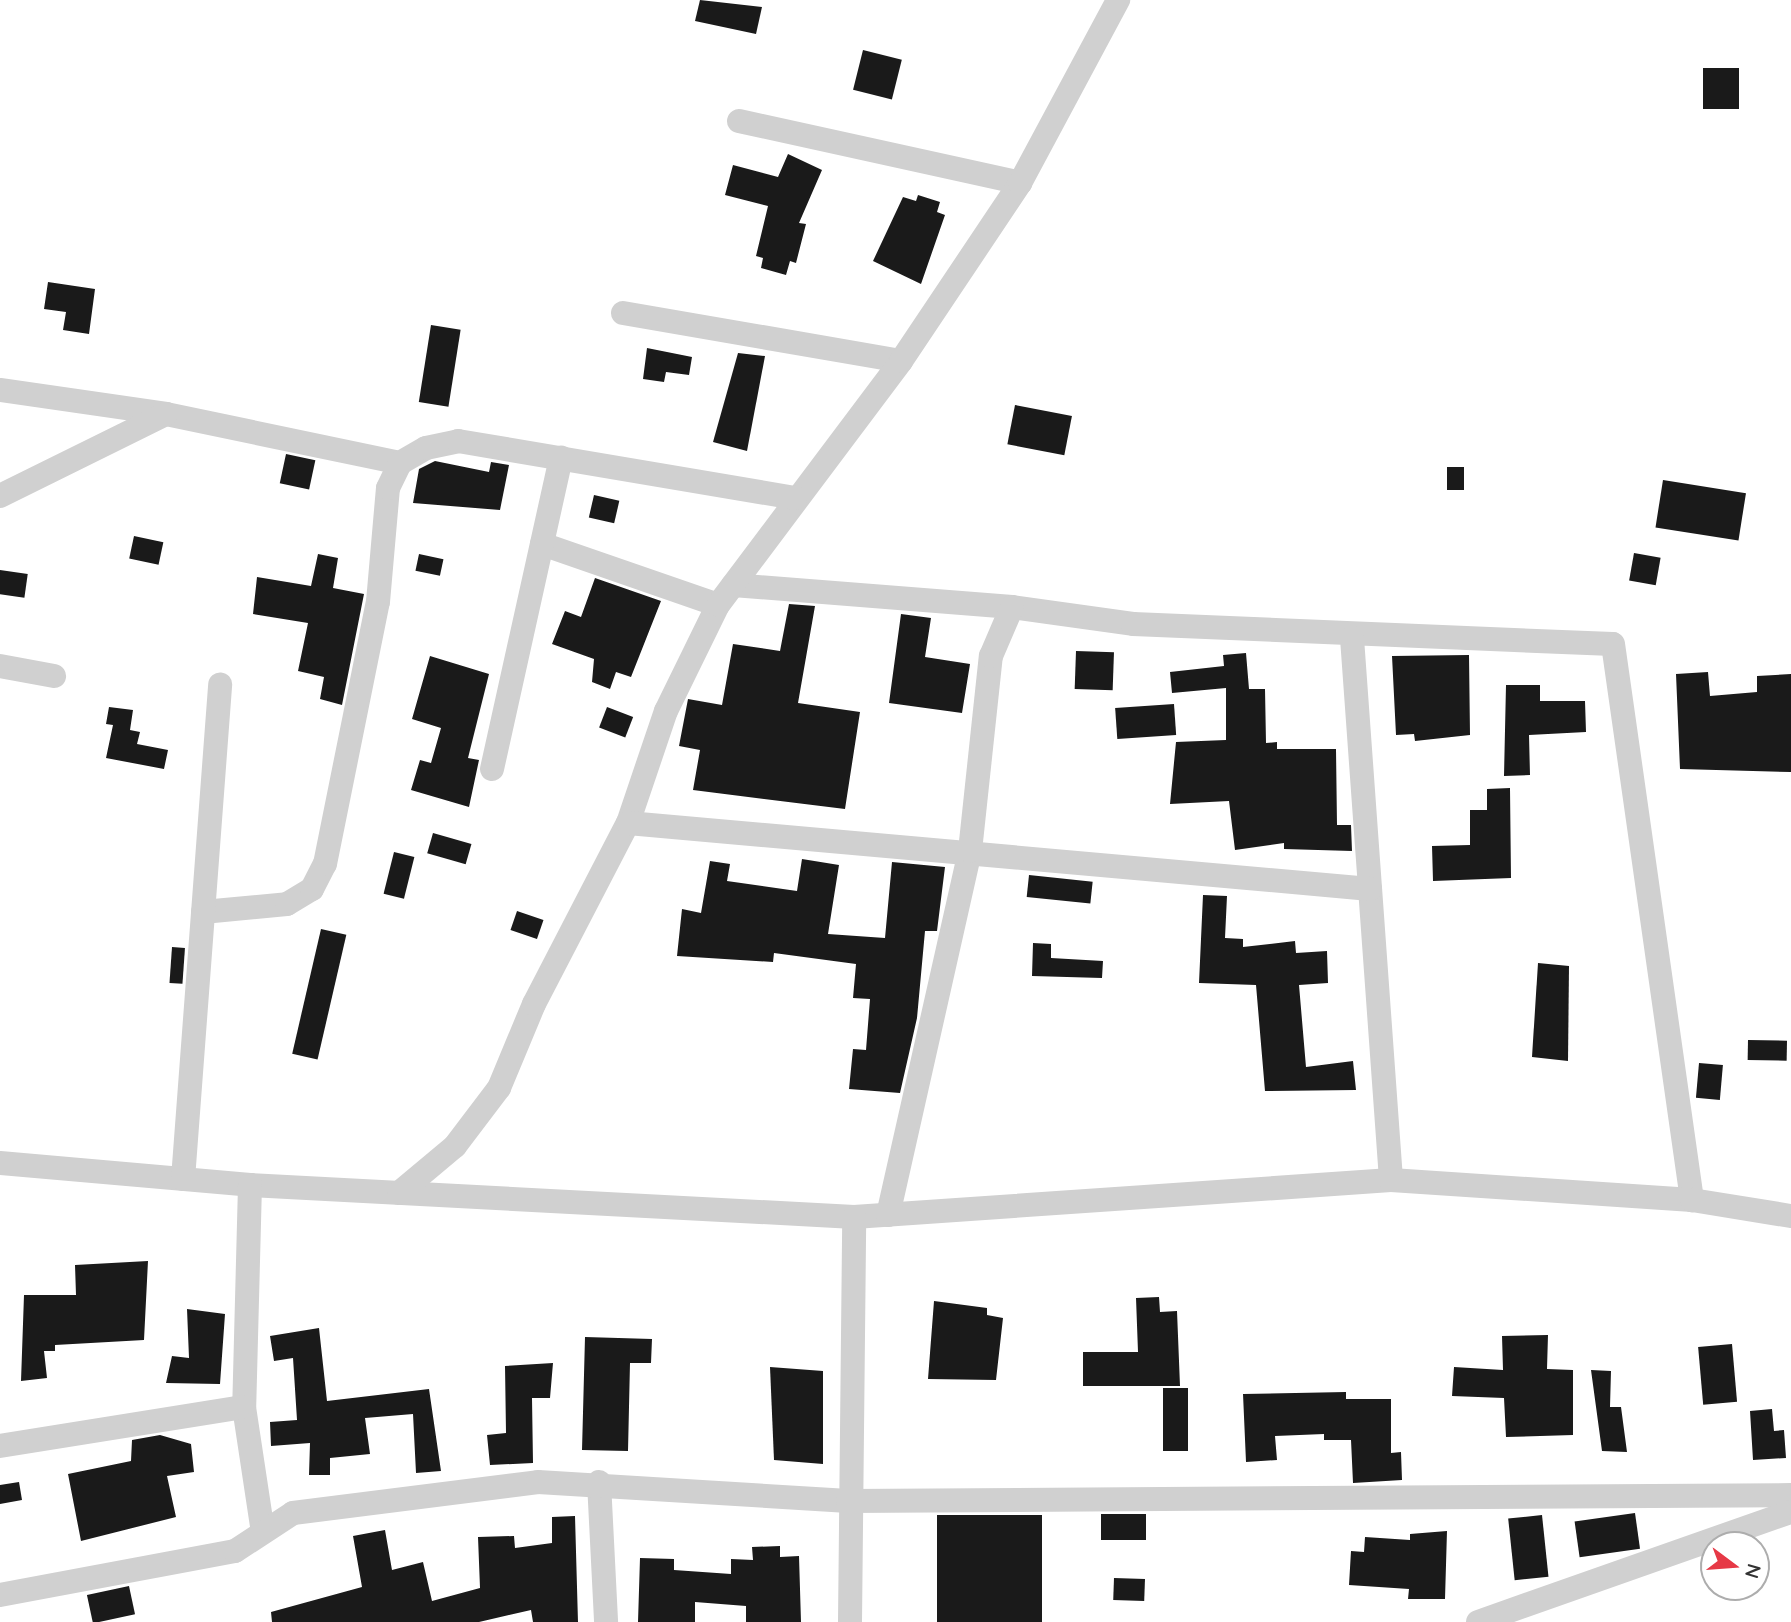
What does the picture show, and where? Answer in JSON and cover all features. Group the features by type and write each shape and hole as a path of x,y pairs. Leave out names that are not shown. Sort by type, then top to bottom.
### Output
{"street":[{"path":"399,1193 455,1146 499,1088 534,1004 628,823 666,711 718,605 795,498 901,361 1020,183 1118,0"},
{"path":"739,121 1020,183"},
{"path":"623,313 901,361"},
{"path":"0,390 166,414 400,463 458,440 795,498"},
{"path":"0,496 166,414"},
{"path":"492,769 561,458"},
{"path":"202,912 287,904 312,889 325,864 378,602 388,488 400,463"},
{"path":"542,544 718,605"},
{"path":"733,585 1013,607 1133,624 1352,638 1613,644 1692,1200"},
{"path":"888,1215 970,851 991,656 1013,607"},
{"path":"1352,638 1391,1180"},
{"path":"0,666 54,676"},
{"path":"183,1179 220,684"},
{"path":"628,823 970,851 1370,889"},
{"path":"0,1163 250,1185 854,1217 1391,1180 1692,1200 1791,1216"},
{"path":"250,1185 244,1407 263,1532"},
{"path":"850,1622 848,1501 854,1217"},
{"path":"0,1446 244,1407"},
{"path":"0,1595 235,1551 293,1513 538,1482 598,1482 848,1501 1791,1495"},
{"path":"598,1482 606,1622"},
{"path":"1478,1622 1791,1513"}],"building":[{"path":"700,0 762,7 756,34 695,21"},
{"path":"863,50 902,60 892,99 853,90"},
{"path":"1703,68 1739,68 1739,109 1703,109"},
{"path":"788,154 822,170 799,223 806,224 796,263 790,261 786,275 761,268 763,258 756,256 768,206 725,195 733,165 778,177"},
{"path":"918,195 940,202 937,212 945,215 921,284 873,261 903,197 916,201"},
{"path":"48,282 95,289 89,334 63,330 66,312 44,309"},
{"path":"431,325 461,330 448,407 419,402"},
{"path":"647,348 692,357 689,375 666,372 664,382 643,379"},
{"path":"738,353 765,356 747,451 713,442"},
{"path":"1015,405 1072,416 1064,455 1007,444"},
{"path":"286,454 315,460 309,490 280,483"},
{"path":"435,461 489,472 491,462 509,465 500,510 413,503 419,469"},
{"path":"1447,467 1464,467 1464,490 1447,490"},
{"path":"1663,480 1746,493 1738,541 1655,527"},
{"path":"594,495 619,501 614,523 589,517"},
{"path":"134,536 163,542 159,565 129,558"},
{"path":"1634,553 1661,558 1656,585 1629,581"},
{"path":"318,554 338,558 333,588 364,594 342,705 320,699 324,677 298,671 308,623 253,614 257,577 311,586"},
{"path":"419,554 443,559 440,576 415,571"},
{"path":"0,570 28,574 24,598 0,594"},
{"path":"595,578 661,601 631,677 616,672 610,689 592,682 594,659 552,644 565,611 581,617"},
{"path":"789,604 815,606 798,703 860,712 845,809 693,790 700,750 679,746 688,699 722,705 733,644 780,651"},
{"path":"901,614 931,618 925,657 970,664 962,713 889,703"},
{"path":"1076,651 1114,652 1113,690 1075,689"},
{"path":"1246,653 1249,689 1265,689 1266,743 1277,742 1277,749 1336,749 1337,825 1351,825 1352,851 1284,849 1284,843 1235,850 1229,801 1170,804 1176,742 1226,740 1226,688 1172,693 1170,672 1224,666 1223,655"},
{"path":"1469,655 1470,735 1415,741 1414,734 1396,735 1392,656"},
{"path":"430,656 489,674 468,758 479,760 469,807 411,790 420,760 431,763 441,728 412,719"},
{"path":"1708,672 1710,696 1757,692 1757,676 1791,674 1791,772 1680,769 1676,674"},
{"path":"1506,685 1540,685 1540,701 1585,701 1586,732 1529,735 1530,775 1504,776"},
{"path":"1174,704 1176,735 1117,739 1115,708"},
{"path":"109,707 133,710 130,730 140,732 137,744 168,750 164,769 106,758 113,725 106,724"},
{"path":"607,707 633,717 625,738 599,728"},
{"path":"1510,788 1511,878 1433,881 1432,846 1470,845 1470,810 1487,810 1487,789"},
{"path":"433,833 471,844 466,864 427,853"},
{"path":"394,852 414,857 404,899 384,894"},
{"path":"802,859 839,865 828,934 885,938 892,862 945,867 937,931 925,931 917,1018 900,1093 849,1089 853,1049 866,1050 870,999 853,998 856,964 774,953 773,962 677,956 682,909 701,913 710,861 730,864 727,881 797,891"},
{"path":"1029,875 1093,882 1090,904 1027,897"},
{"path":"1203,895 1227,896 1225,938 1243,939 1243,947 1295,941 1296,953 1327,951 1328,983 1299,985 1306,1067 1353,1061 1356,1090 1265,1091 1256,985 1199,983"},
{"path":"517,911 543,920 537,939 510,930"},
{"path":"321,929 346,935 318,1060 292,1054"},
{"path":"1033,943 1051,944 1051,958 1103,961 1102,978 1032,976"},
{"path":"172,947 185,948 182,984 169,983"},
{"path":"1538,963 1569,966 1568,1061 1532,1057"},
{"path":"1748,1040 1787,1041 1787,1061 1748,1060"},
{"path":"1699,1063 1723,1065 1720,1100 1696,1098"},
{"path":"148,1261 144,1340 55,1345 55,1351 44,1351 47,1378 21,1381 24,1295 76,1295 75,1265"},
{"path":"1159,1297 1160,1312 1177,1311 1180,1386 1083,1386 1083,1352 1138,1352 1136,1298"},
{"path":"934,1301 987,1308 987,1315 1003,1318 996,1380 928,1379"},
{"path":"187,1309 225,1314 220,1384 166,1383 172,1356 189,1358"},
{"path":"319,1328 327,1401 429,1389 441,1471 416,1473 413,1414 365,1418 370,1454 330,1458 330,1475 309,1475 310,1443 271,1446 270,1422 297,1420 293,1358 274,1361 270,1336"},
{"path":"1548,1335 1547,1369 1573,1370 1573,1435 1506,1437 1504,1398 1452,1396 1454,1367 1503,1370 1502,1336"},
{"path":"585,1337 652,1339 651,1363 630,1363 628,1451 582,1450"},
{"path":"1732,1344 1737,1402 1703,1405 1698,1347"},
{"path":"553,1363 550,1398 532,1398 533,1463 490,1465 487,1435 506,1433 505,1366"},
{"path":"770,1367 823,1371 823,1464 774,1460"},
{"path":"1591,1370 1611,1371 1610,1407 1621,1407 1627,1452 1602,1451"},
{"path":"1163,1388 1188,1388 1188,1451 1163,1451"},
{"path":"1346,1392 1346,1399 1391,1399 1391,1453 1401,1452 1402,1480 1353,1483 1351,1440 1324,1440 1324,1434 1275,1436 1277,1460 1246,1462 1243,1394"},
{"path":"1772,1409 1774,1431 1784,1430 1786,1458 1753,1460 1750,1411"},
{"path":"160,1435 191,1444 194,1472 167,1476 176,1517 81,1541 68,1474 131,1461 132,1440"},
{"path":"19,1482 22,1500 0,1504 0,1485"},
{"path":"1635,1513 1640,1549 1580,1557 1575,1521"},
{"path":"1101,1514 1146,1514 1146,1540 1101,1540"},
{"path":"937,1515 1042,1515 1042,1622 937,1622"},
{"path":"1542,1515 1548,1577 1515,1580 1508,1519"},
{"path":"575,1516 578,1622 533,1622 531,1610 479,1622 272,1622 271,1612 362,1587 353,1536 385,1530 392,1570 423,1562 432,1601 480,1588 478,1537 514,1536 515,1548 552,1543 552,1517"},
{"path":"1447,1531 1445,1599 1408,1599 1409,1589 1349,1585 1351,1551 1364,1552 1365,1537 1410,1540 1410,1534"},
{"path":"780,1546 780,1557 799,1556 801,1622 746,1622 746,1606 695,1602 695,1622 638,1622 640,1558 674,1559 674,1570 731,1574 731,1559 753,1560 752,1547"},
{"path":"1114,1578 1145,1579 1144,1601 1113,1600"},
{"path":"129,1586 135,1614 93,1622 87,1595"}]}
